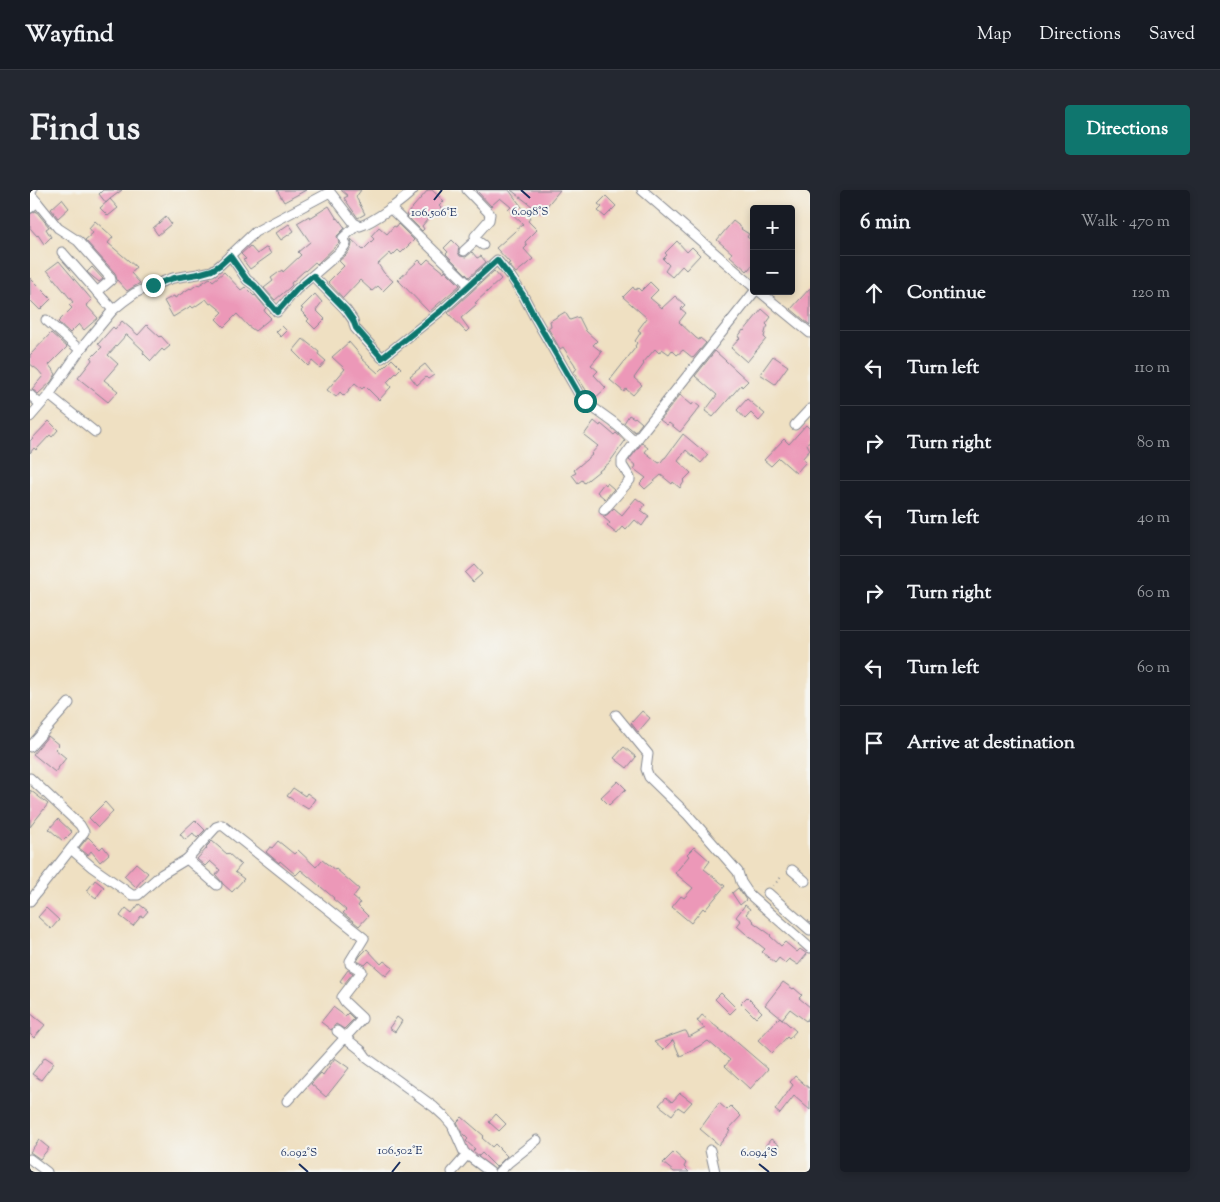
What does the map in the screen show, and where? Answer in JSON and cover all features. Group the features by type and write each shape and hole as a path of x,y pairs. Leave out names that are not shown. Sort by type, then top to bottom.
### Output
{"street":[{"path":"32,190 33,205 58,228 78,241 110,276 111,280 97,292"},
{"path":"30,417 49,395 80,350 113,310 135,293 174,278 212,270 220,265 255,232 331,191 357,225 363,226 409,195 413,190"},
{"path":"464,251 480,243 475,236 489,220 490,214 467,190"},
{"path":"642,190 750,284"},
{"path":"390,208 469,285"},
{"path":"230,256 247,280 254,285 277,312 297,289 326,266 346,245 343,238 357,225"},
{"path":"62,252 113,310"},
{"path":"313,276 346,310 356,328 382,358 442,310 497,260 523,295 580,396 635,441"},
{"path":"604,510 629,482 630,478 621,463 635,441 752,295"},
{"path":"764,295 810,333"},
{"path":"46,320 80,350"},
{"path":"30,395 40,404"},
{"path":"49,395 95,432"},
{"path":"795,425 810,409"},
{"path":"30,747 69,703"},
{"path":"616,715 648,754 646,769 649,777 688,815 732,864 749,894 810,947"},
{"path":"30,778 80,825 84,832 30,901"},
{"path":"71,849 127,893 136,896 162,874 187,859 216,827 222,825 364,938 350,961 350,964 362,971 342,996 345,1002 362,1019 287,1101"},
{"path":"187,859 217,885"},
{"path":"792,870 808,880"},
{"path":"768,894 810,930"},
{"path":"337,1031 362,1051 367,1058 445,1117 452,1125 467,1155 490,1172"},
{"path":"499,1172 538,1140"},
{"path":"710,1150 715,1172"},
{"path":"452,1172 467,1155"},
{"path":"30,1160 47,1172"}],"building":[{"path":"103,190 122,190 110,199 118,208 108,216 100,208 106,203 99,194"},
{"path":"277,190 306,190 284,202"},
{"path":"341,190 361,190 356,197 365,214 358,218 344,198 348,196"},
{"path":"428,190 432,190 444,201 439,206 442,209 437,216 433,213 422,226 424,229 422,231 406,215"},
{"path":"476,190 509,190 530,218 528,221 537,230 525,242 527,246 524,249 533,259 516,273 508,264 510,263 496,248 523,224 508,210 511,207 500,198 491,206"},
{"path":"511,190 560,190 541,213"},
{"path":"606,196 616,206 605,217 598,211 602,207 598,204"},
{"path":"62,199 69,208 58,218 51,209"},
{"path":"329,206 345,228 337,236 339,243 317,264 315,262 304,271 275,300 264,288 273,281 271,278 282,270 283,272 301,255 298,252 310,242 297,223 309,216 310,218"},
{"path":"36,211 49,227 46,229 51,237 44,244 30,228 30,214"},
{"path":"166,217 171,224 158,235 153,228"},
{"path":"95,221 113,237 108,243 136,267 131,273 140,283 127,291 117,280 115,273 85,240 93,233 89,228"},
{"path":"733,221 749,234 747,237 750,239 750,268 747,271 730,256 732,253 717,240"},
{"path":"289,224 294,231 281,240 276,233"},
{"path":"398,224 414,240 401,253 398,250 392,256 390,253 378,264 393,281 383,291 378,286 372,291 360,280 343,298 328,282 344,266 339,261 351,248 351,239 363,250 374,239 371,236 379,227 387,234"},
{"path":"452,240 459,247 458,252 460,256 466,257 472,252 477,258 481,256 486,262 469,277 446,254 448,252 444,248"},
{"path":"677,241 687,252 692,247 700,255 686,270 682,266 672,277 665,271 669,265 663,259 667,255 665,253"},
{"path":"250,246 257,254 267,247 271,254 250,269 243,260 246,259 241,254"},
{"path":"428,259 444,272 445,270 460,285 429,312 398,280 419,260 423,264"},
{"path":"59,261 92,300 86,305 98,318 84,330 79,324 70,333 58,322 72,308 69,305 73,302 47,270"},
{"path":"92,267 103,279 99,282 87,272"},
{"path":"494,271 501,279 461,318 469,329 466,332 448,313"},
{"path":"224,272 241,290 245,287 255,295 266,308 265,312 271,318 255,331 237,314 224,327 216,319 223,312 212,303 210,304 206,299 193,308 191,306 173,317 164,301 174,296 175,298 210,278 213,281"},
{"path":"30,278 51,299 40,310 30,300"},
{"path":"650,282 658,290 650,298 662,308 675,296 685,305 681,309 686,313 679,322 696,338 699,340 700,338 706,343 693,358 683,350 677,355 672,350 669,354 662,349 659,353 655,349 643,363 634,378 642,385 633,395 626,389 624,392 610,380 636,347 637,343 635,341 641,332 638,330 647,318 623,297 633,287 635,290 638,288 641,291"},
{"path":"810,288 810,325 791,309"},
{"path":"315,294 322,302 316,310 325,319 315,329 307,321 309,319 301,311 303,309 301,308"},
{"path":"762,309 771,317 766,324 768,326 764,337 766,339 747,362 731,348 740,338 738,337 743,330"},
{"path":"565,312 570,320 579,317 586,331 597,341 593,345 602,352 591,365 598,371 594,375 606,388 593,400 585,391 574,372 577,368 563,347 560,349 548,328 551,326 550,321"},
{"path":"122,321 138,335 147,325 170,346 164,351 162,349 151,361 143,353 144,351 126,335 108,355 118,364 104,380 118,391 108,402 78,378 92,360 91,358 102,347 98,344 113,327 115,329"},
{"path":"282,326 287,331 281,337 276,332"},
{"path":"51,333 67,347 49,365 56,374 51,382 38,394 32,389 43,376 30,364 30,355"},
{"path":"303,339 319,352 318,354 326,361 320,368 312,361 308,366 293,351"},
{"path":"349,342 361,358 378,373 392,359 401,368 387,382 391,387 379,400 365,386 362,389 355,383 344,396 340,392 336,397 327,390 345,369 332,357"},
{"path":"715,351 748,381 742,387 741,385 713,417 705,411 717,395 695,376"},
{"path":"773,356 788,366 775,384 760,374"},
{"path":"425,364 434,375 428,379 426,377 417,385 410,376"},
{"path":"680,395 692,405 694,402 700,407 680,432 669,423 667,425 660,420"},
{"path":"747,399 765,414 759,421 751,413 745,419 737,410"},
{"path":"629,415 642,423 635,432 624,423"},
{"path":"49,421 58,430 52,437 50,435 36,450 34,448 30,453 30,441"},
{"path":"594,421 600,426 601,424 614,435 616,433 625,441 609,463 584,483 582,480 578,483 572,475 576,473 574,470 592,455 598,446 584,435"},
{"path":"806,425 810,429 810,440 807,444 810,450 802,459 806,462 796,473 779,458 771,466 764,460 784,439 789,444"},
{"path":"683,434 708,455 701,463 686,450 678,461 691,473 683,481 680,488 661,475 645,489 640,484 646,478 634,469 636,466 629,460 642,443 648,448 645,452 659,463"},
{"path":"604,483 606,485 607,483 614,489 605,499 597,492"},
{"path":"636,498 645,505 641,510 649,516 642,526 635,520 626,530 623,527 617,534 607,526 610,523 603,517 614,508 622,515"},
{"path":"474,565 482,574 473,582 465,573"},
{"path":"642,711 650,718 638,732 631,723"},
{"path":"48,736 59,745 55,749 66,758 55,772 33,754"},
{"path":"624,747 636,757 627,768 614,758"},
{"path":"618,781 626,789 609,805 601,797"},
{"path":"293,788 305,796 307,793 315,799 308,809 287,796"},
{"path":"30,790 48,804 30,827"},
{"path":"105,802 113,811 98,827 89,818"},
{"path":"58,819 72,832 63,841 49,829"},
{"path":"195,820 205,830 197,838 193,833 185,840 180,834"},
{"path":"88,837 100,849 103,846 109,854 100,862 91,851 88,855 79,848"},
{"path":"212,841 241,865 235,872 244,879 232,892 216,875 220,870 210,861 205,866 197,859"},
{"path":"278,841 294,854 298,850 316,867 322,860 336,869 359,889 353,897 360,903 358,906 368,916 359,926 343,913 346,910 334,898 301,870 296,875 266,852"},
{"path":"694,847 710,861 704,869 725,886 705,910 703,908 691,923 672,907 681,896 684,898 693,888 675,873 689,856 687,854"},
{"path":"136,863 148,873 136,887 124,876"},
{"path":"95,880 104,887 96,898 87,891"},
{"path":"738,888 746,900 740,905 732,893"},
{"path":"139,904 148,911 133,926 120,916 126,908 132,913"},
{"path":"745,905 750,909 746,914 753,922 771,935 781,946 785,942 797,952 800,949 807,954 798,965 789,959 785,963 779,958 775,963 762,952 765,949 737,926 741,921 736,917"},
{"path":"46,908 59,920 51,929 38,917"},
{"path":"367,949 381,964 384,961 393,968 386,976 369,961 365,965 357,961"},
{"path":"348,970 353,973 344,984 340,981"},
{"path":"783,982 802,995 799,998 810,1007 810,1016 806,1021 790,1009 782,1019 765,1005"},
{"path":"721,993 736,1008 730,1014 715,999"},
{"path":"747,997 762,1012 756,1018 741,1003"},
{"path":"333,1007 345,1016 348,1013 354,1019 344,1029 336,1024 331,1030 321,1022"},
{"path":"30,1013 45,1025 34,1038 30,1034"},
{"path":"702,1015 768,1069 750,1089 725,1066 730,1060 708,1041 680,1056 673,1040 663,1050 654,1042 684,1031 686,1031 689,1037 705,1028 697,1021"},
{"path":"397,1017 402,1021 395,1032 389,1028"},
{"path":"780,1017 796,1031 789,1039 787,1037 772,1053 758,1040"},
{"path":"45,1057 54,1063 41,1080 32,1074"},
{"path":"335,1058 349,1068 326,1097 311,1084 321,1073 323,1075"},
{"path":"795,1076 810,1089 810,1110 794,1096 780,1114 775,1110 793,1085 790,1082"},
{"path":"680,1093 692,1102 684,1111 678,1107 672,1115 659,1105 666,1097 672,1102"},
{"path":"719,1103 727,1110 731,1106 741,1116 728,1130 730,1131 719,1145 700,1129"},
{"path":"496,1114 506,1124 499,1131 489,1122"},
{"path":"462,1117 484,1136 482,1138 492,1147 495,1144 507,1156 496,1167 482,1153 479,1156 473,1151 475,1149 466,1141 468,1139 457,1122"},
{"path":"771,1139 779,1145 773,1153 765,1146"},
{"path":"39,1140 49,1148 40,1159 30,1152"},
{"path":"674,1152 686,1163 684,1167 689,1172 674,1172 663,1163"}],"route":[{"path":"153,285 174,278 212,270 230,256 247,280 254,285 277,312 297,289 313,276 346,310 356,328 382,358 442,310 497,260 523,295 558,359 580,396 585,401"}]}
